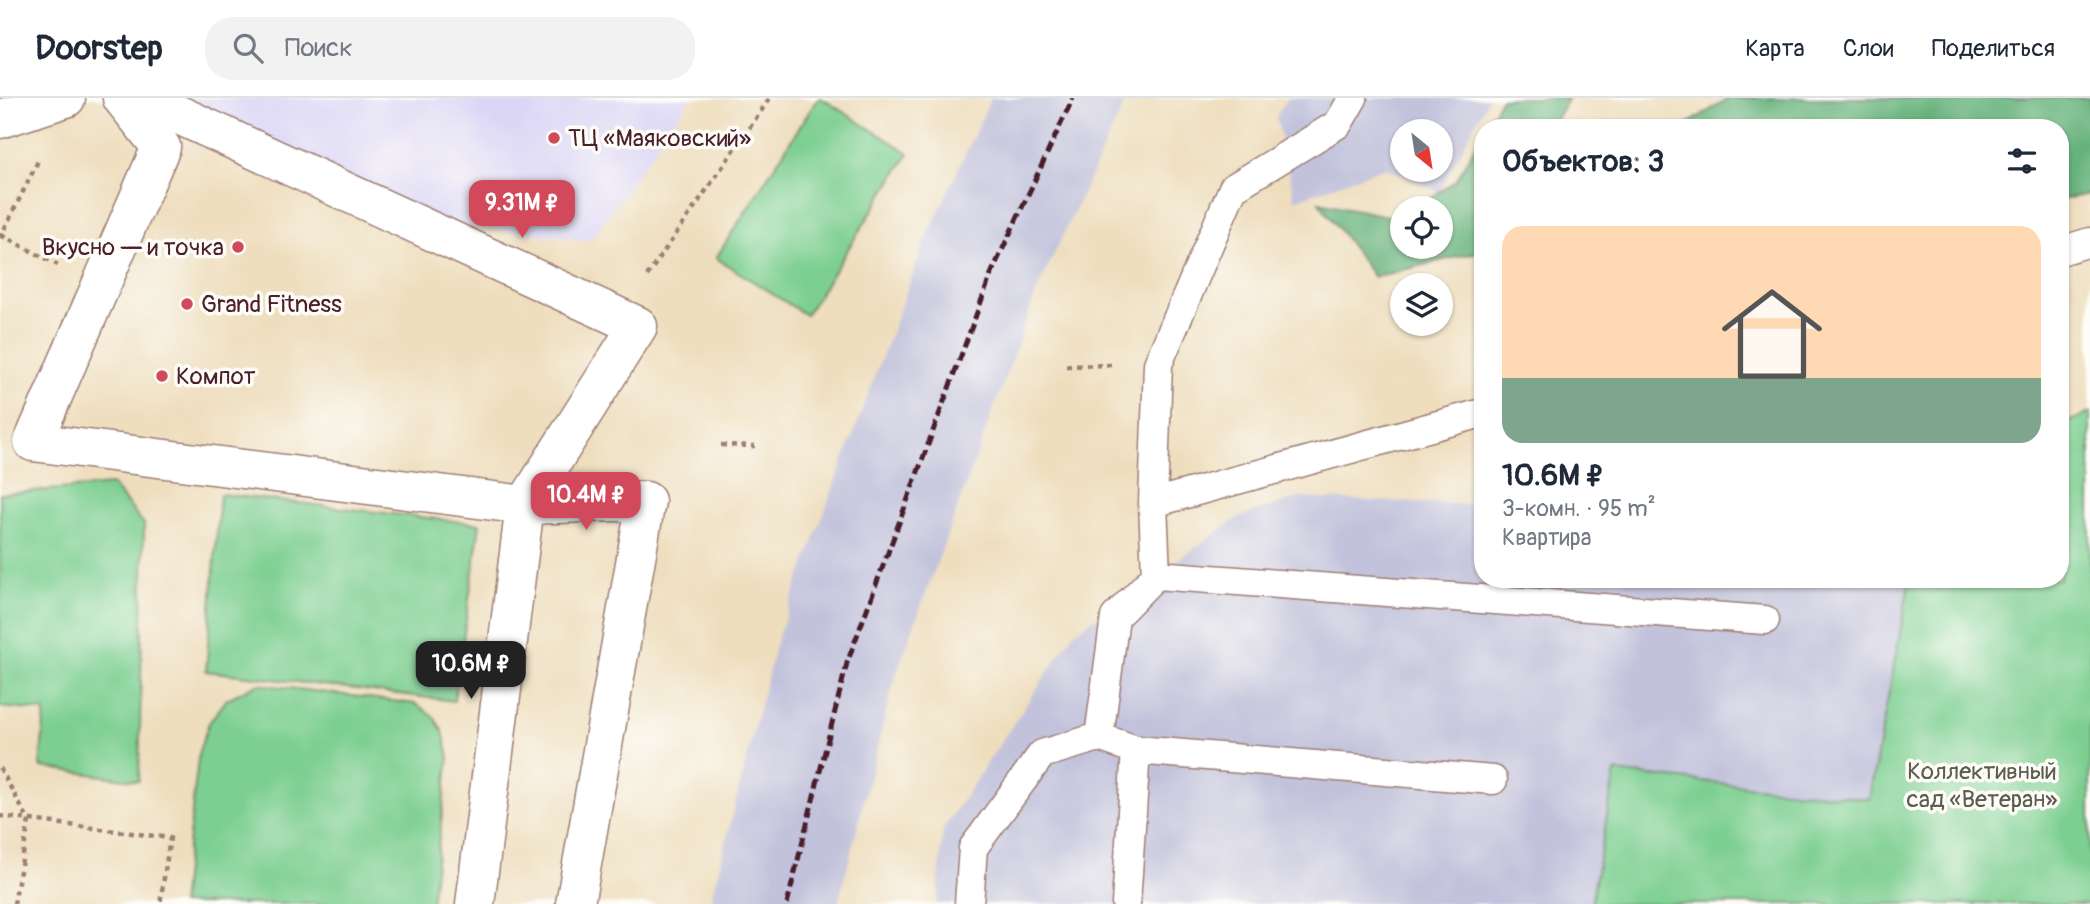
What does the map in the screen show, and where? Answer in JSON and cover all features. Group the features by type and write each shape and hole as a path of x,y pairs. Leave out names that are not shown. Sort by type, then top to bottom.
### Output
{"street":[{"path":"0,119 66,98"},
{"path":"122,98 161,148 33,442 525,505 646,501 575,904"},
{"path":"142,98 638,326 525,505 475,904"}],"lane":[{"path":"1099,737 1115,617 1156,575 1153,503 1158,364 1233,188 1338,124 1353,98"},
{"path":"2069,248 2090,242"},
{"path":"1153,503 1474,415"},
{"path":"1156,575 1765,620"},
{"path":"969,904 973,848 1042,754 1099,737 1136,750 1493,780"},
{"path":"1126,904 1136,750"}],"path":[{"path":"1,236 40,158"},
{"path":"721,445 755,446"},
{"path":"0,768 29,821 14,904"},
{"path":"0,816 170,838 160,904"}],"shaded area":[{"path":"180,98 691,98 590,240 452,224"},
{"path":"991,98 1127,98 1037,291 895,677 838,904 710,904 776,642 924,244"},
{"path":"1288,98 1489,98 1478,119 1474,119 1474,126 1453,166 1453,119 1390,119 1390,169 1385,167 1295,200 1276,116"},
{"path":"1417,182 1444,182 1439,192"},
{"path":"1298,498 1474,505 1474,588 1908,588 1869,800 1615,772 1591,904 937,904 943,829 1074,633 1239,517"}],"green space":[{"path":"818,98 909,153 806,315 716,258"},
{"path":"1501,98 1568,98 1556,119 1490,119"},
{"path":"1729,98 2090,98 2090,194 2069,198 2069,119 1695,119"},
{"path":"1474,148 1474,253 1453,258 1453,196 1434,196 1453,182"},
{"path":"1319,202 1390,217 1390,259 1448,259 1374,277"},
{"name":"Коллективный сад «Ветеран»","path":"2090,413 2090,904 1591,904 1615,772 1869,799 1908,588 2069,588 2069,421"},
{"path":"112,485 144,524 139,781 40,767 45,711 0,707 0,494"},
{"path":"220,494 480,524 454,701 206,671"},
{"path":"257,684 416,704 434,717 443,732 449,757 431,904 181,904 199,751 209,723 227,699"}],"railway":[{"path":"787,904 847,663 992,272 1073,98"}],"place":[{"name":"ТЦ «Маяковский»","path":"554,138"},
{"name":"Вкусно — и точка","path":"238,247"},
{"name":"Grand Fitness","path":"187,304"},
{"name":"Компот","path":"162,376"}]}
